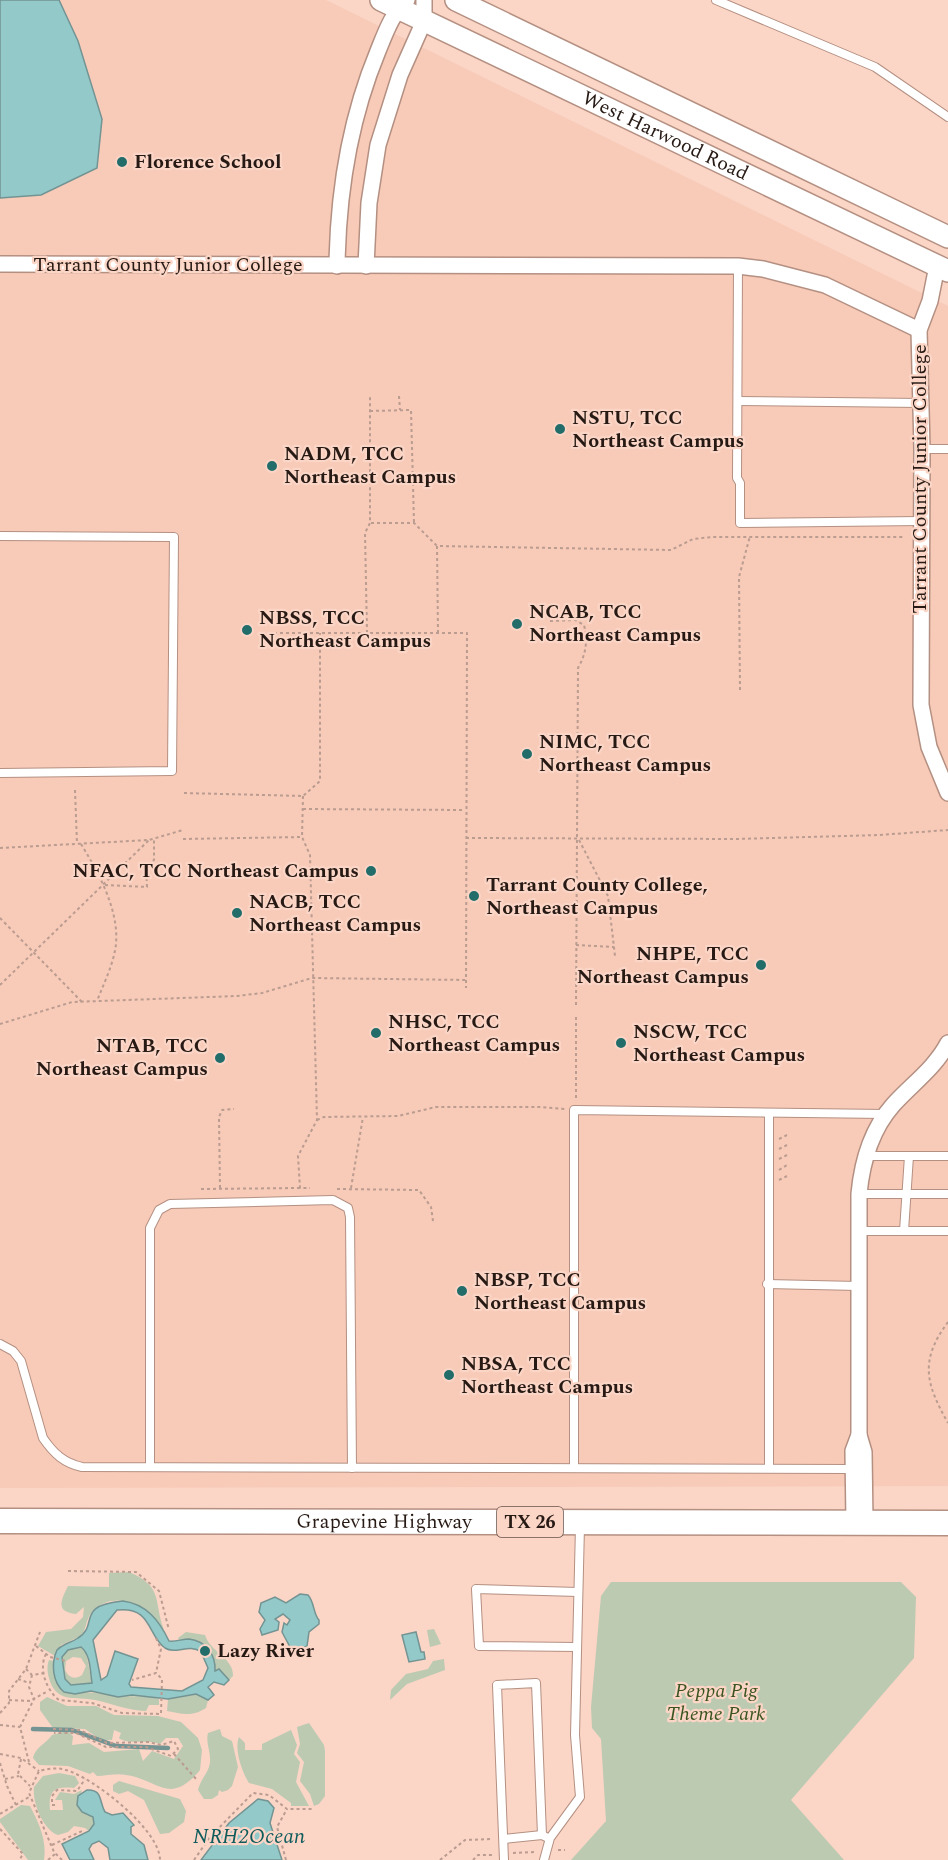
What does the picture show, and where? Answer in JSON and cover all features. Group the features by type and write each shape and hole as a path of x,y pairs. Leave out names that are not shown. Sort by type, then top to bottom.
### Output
{"main road":[{"name":"West Harwood Road","path":"456,0 948,239"},
{"name":"West Harwood Road","path":"395,3 424,10 944,273"},
{"path":"944,273 948,239"},
{"name":"Grapevine Highway","path":"0,1521 948,1523"}],"street":[{"path":"337,266 339,203 348,144 371,67 395,3"},
{"path":"366,266 369,203 378,145 424,10"},
{"name":"Tarrant County Junior College","path":"0,264 738,266 763,269 825,285 919,330 922,403 921,705 928,747 946,782"},
{"path":"919,330 944,273"},
{"path":"860,1522 853,1469 853,1451 858,1435 859,1194 866,1156 886,1114 931,1068 948,1043"},
{"path":"858,1435 864,1452 860,1522"}],"lane":[{"path":"716,0 875,67 948,117"},
{"path":"738,266 737,478 740,483 740,524 921,521"},
{"path":"738,401 922,403"},
{"path":"922,449 948,449"},
{"path":"0,536 174,537 172,771 0,773"},
{"path":"574,1468 574,1110 886,1114"},
{"path":"768,1468 769,1113"},
{"path":"866,1156 948,1156"},
{"path":"904,1231 909,1156"},
{"path":"859,1194 948,1194"},
{"path":"150,1467 150,1228 159,1210 170,1204 333,1200 348,1208 352,1468"},
{"path":"858,1231 948,1231"},
{"path":"767,1284 858,1286"},
{"path":"0,1344 21,1361 43,1438 60,1458 82,1467 853,1469"},
{"path":"504,1839 546,1837 580,1797 575,1735 580,1522"},
{"path":"577,1647 479,1646 476,1589 579,1592"},
{"path":"504,1857 497,1685 536,1683 546,1837 545,1856"}],"path":[{"path":"367,633 365,533 370,523 370,395"},
{"path":"399,396 400,410"},
{"path":"370,411 411,410 414,523 437,546 671,550 693,538 905,537"},
{"path":"370,523 414,523"},
{"path":"740,690 739,578 750,537"},
{"path":"437,546 438,633"},
{"path":"550,621 575,620 584,625 586,633 585,656 578,668 576,1006"},
{"path":"274,633 467,633 466,988"},
{"path":"184,793 303,796 320,781 320,633"},
{"path":"75,790 79,844 105,885 116,942 112,962 96,1002"},
{"path":"301,1201 298,1156 317,1120 310,855 302,837 303,796"},
{"path":"303,809 466,810"},
{"path":"0,848 154,840 183,830"},
{"path":"466,838 737,839 879,835 948,830"},
{"path":"183,839 302,837"},
{"path":"577,838 608,896 615,956"},
{"path":"0,985 149,840"},
{"path":"105,885 147,887 146,865 154,860 154,840"},
{"path":"0,918 82,1002"},
{"path":"576,945 614,947"},
{"path":"0,1024 72,1002 237,996 262,993 312,978 466,980"},
{"path":"576,1016 576,1098"},
{"path":"317,1120 324,1117 398,1116 436,1107 539,1107 574,1110"},
{"path":"220,1188 219,1117 222,1110 234,1109"},
{"path":"351,1189 363,1117"},
{"path":"201,1189 320,1188"},
{"path":"331,1189 419,1190 431,1207 433,1221"},
{"path":"948,1322 927,1364 932,1394 948,1423"},
{"path":"68,1571 136,1572 159,1591 169,1630"},
{"path":"0,1713 9,1700 9,1691 26,1669 28,1657 36,1646 40,1632"},
{"path":"156,1638 161,1649 156,1673"},
{"path":"36,1646 50,1658 66,1661"},
{"path":"46,1654 44,1673 50,1690 63,1701 92,1703 122,1713 161,1714 162,1679 156,1673"},
{"path":"26,1669 32,1675"},
{"path":"32,1675 44,1673"},
{"path":"132,1680 156,1673"},
{"path":"29,1762 20,1727 34,1699 29,1683 32,1675"},
{"path":"18,1679 29,1683"},
{"path":"9,1700 26,1701 50,1690"},
{"path":"0,1725 20,1727"},
{"path":"80,1730 107,1743 148,1742 161,1745 174,1741 178,1746 174,1754 171,1756 146,1748 114,1749 76,1733 53,1731 80,1730"},
{"path":"0,1754 21,1758 39,1771"},
{"path":"174,1754 197,1780"},
{"path":"19,1776 21,1758"},
{"path":"0,1762 16,1805"},
{"path":"39,1771 58,1768 85,1778 104,1790 154,1840 160,1852 159,1860"},
{"path":"39,1771 30,1786 29,1797 51,1846 62,1860"},
{"path":"5,1779 19,1776"},
{"path":"19,1776 30,1786"},
{"path":"55,1805 52,1804 54,1793 61,1789 77,1791 85,1778"},
{"path":"194,1860 210,1837 253,1793 269,1795 287,1809 314,1809"},
{"path":"0,1814 29,1797"},
{"path":"286,1860 277,1827 287,1809"},
{"path":"0,1829 23,1854 20,1858"},
{"path":"51,1846 82,1831"},
{"path":"440,1860 465,1840 504,1839"},
{"path":"473,1860 478,1855 545,1856 565,1850"},
{"path":"48,1860 56,1854"}],"shaded area":[{"name":"Tarrant County College, Northeast Campus","path":"0,0 326,0 948,306 948,1486 0,1488"}],"green space":[{"path":"129,1572 148,1583 153,1589 164,1630 142,1608 122,1601 112,1601 102,1604 93,1611 81,1636 61,1645 55,1656 38,1646 46,1632 71,1629 83,1617 84,1607 76,1614 69,1613 62,1608 62,1600 68,1586 109,1587 109,1573"},
{"name":"Peppa Pig Theme Park","path":"611,1582 901,1582 916,1597 914,1658 791,1800 844,1860 571,1860 606,1821 601,1739 592,1728 591,1707 601,1596"},
{"path":"434,1629 441,1644 430,1647 427,1630"},
{"path":"186,1632 205,1635 212,1646 230,1664 233,1676 229,1680 219,1669 215,1672 209,1652 199,1643 187,1639 179,1640 178,1638"},
{"path":"81,1647 86,1652 92,1683 71,1685 65,1679 62,1657 68,1650","holes":["73,1657 81,1658 86,1666 82,1675 75,1678 70,1676 65,1670 66,1661"]},
{"path":"444,1659 445,1670 407,1684 390,1700 391,1690 406,1674 428,1669 433,1661"},
{"path":"49,1660 54,1661 53,1668 75,1694 140,1696 159,1699 159,1705 149,1705 146,1711 61,1695 56,1692 49,1678"},
{"path":"196,1694 208,1700 206,1708 191,1714 167,1711 168,1699"},
{"path":"47,1697 67,1706 96,1706 114,1715 158,1716 181,1722 198,1738 202,1750 200,1770 180,1787 171,1789 126,1775 97,1776 93,1772 90,1774 68,1766 39,1765 33,1758 36,1751 52,1735 67,1731 73,1736 72,1745 89,1743 104,1752 139,1749 143,1761 152,1751 174,1759 183,1746 178,1738 166,1738 160,1744 127,1741 119,1738 121,1733 114,1730 112,1740 101,1740 85,1729 53,1728 40,1710 40,1702"},
{"path":"309,1723 324,1745 325,1751 325,1796 319,1804 314,1806 310,1794 300,1781 304,1762 297,1753 300,1744 297,1727"},
{"path":"220,1729 222,1736 232,1741 238,1767 232,1786 228,1790 222,1792 219,1790 218,1795 212,1799 204,1799 198,1790 210,1763 208,1733"},
{"path":"291,1730 297,1745 294,1754 300,1762 296,1782 309,1806 291,1806 291,1803 272,1789 249,1783 237,1748 239,1737 245,1743 245,1750 262,1750 262,1744"},
{"path":"59,1773 75,1776 79,1783 74,1788 54,1791 50,1798 50,1810 63,1810 62,1800 55,1800 60,1792 74,1794 82,1790 77,1805 82,1812 93,1817 94,1824 89,1831 74,1826 68,1832 58,1835 43,1822 35,1800 34,1787 43,1776"},
{"path":"119,1781 180,1799 186,1811 184,1822 169,1833 160,1834 144,1800 128,1791 119,1794 113,1791 113,1785"},
{"path":"21,1805 30,1806 39,1826 43,1839 44,1860 28,1860 0,1822 0,1819"}],"water":[{"path":"0,0 59,0 78,41 102,119 97,168 41,195 0,198"},
{"path":"300,1594 308,1595 310,1598 319,1624 309,1632 307,1646 299,1650 290,1647 282,1632 284,1623 287,1625 290,1620 283,1614 275,1619 279,1622 278,1630 262,1635 260,1629 265,1620 259,1612 261,1603 275,1597 286,1603"},
{"name":"Lazy River","path":"123,1601 145,1609 161,1626 169,1641 189,1639 205,1646 212,1654 215,1671 219,1669 229,1680 224,1685 214,1682 208,1687 214,1695 208,1700 196,1694 168,1699 132,1695 118,1697 91,1691 75,1694 64,1692 57,1683 54,1672 57,1650 84,1633 93,1611 108,1603","holes":["117,1610 137,1612 165,1648 169,1650 192,1649 201,1652 208,1668 203,1680 182,1691 131,1687 129,1684 138,1659 115,1651 107,1676 101,1680 93,1640","81,1647 88,1659 92,1683 71,1685 65,1679 62,1657 68,1650"]},
{"path":"416,1632 425,1659 409,1662 402,1635"},
{"path":"87,1790 98,1794 105,1812 112,1815 123,1813 134,1825 131,1827 131,1834 144,1845 148,1860 110,1860 108,1848 99,1841 92,1844 89,1849 94,1860 70,1860 62,1844 89,1831 94,1824 93,1817 82,1812 77,1805 78,1796"},
{"name":"NRH2Ocean","path":"258,1799 268,1801 274,1808 270,1823 282,1860 201,1860 229,1823"}],"waterway":[{"path":"33,1729 72,1730 116,1746 168,1748"}],"place":[{"name":"Florence School","path":"122,162"},
{"name":"NSTU, TCC Northeast Campus","path":"560,429"},
{"name":"NADM, TCC Northeast Campus","path":"272,466"},
{"name":"NCAB, TCC Northeast Campus","path":"517,624"},
{"name":"NBSS, TCC Northeast Campus","path":"247,630"},
{"name":"NIMC, TCC Northeast Campus","path":"527,754"},
{"name":"NFAC, TCC Northeast Campus","path":"371,871"},
{"name":"Tarrant County College, Northeast Campus","path":"474,896"},
{"name":"NACB, TCC Northeast Campus","path":"237,913"},
{"name":"NHPE, TCC Northeast Campus","path":"761,965"},
{"name":"NHSC, TCC Northeast Campus","path":"376,1033"},
{"name":"NSCW, TCC Northeast Campus","path":"621,1043"},
{"name":"NTAB, TCC Northeast Campus","path":"220,1058"},
{"name":"NBSP, TCC Northeast Campus","path":"462,1291"},
{"name":"NBSA, TCC Northeast Campus","path":"449,1375"},
{"name":"Lazy River","path":"205,1651"}]}
